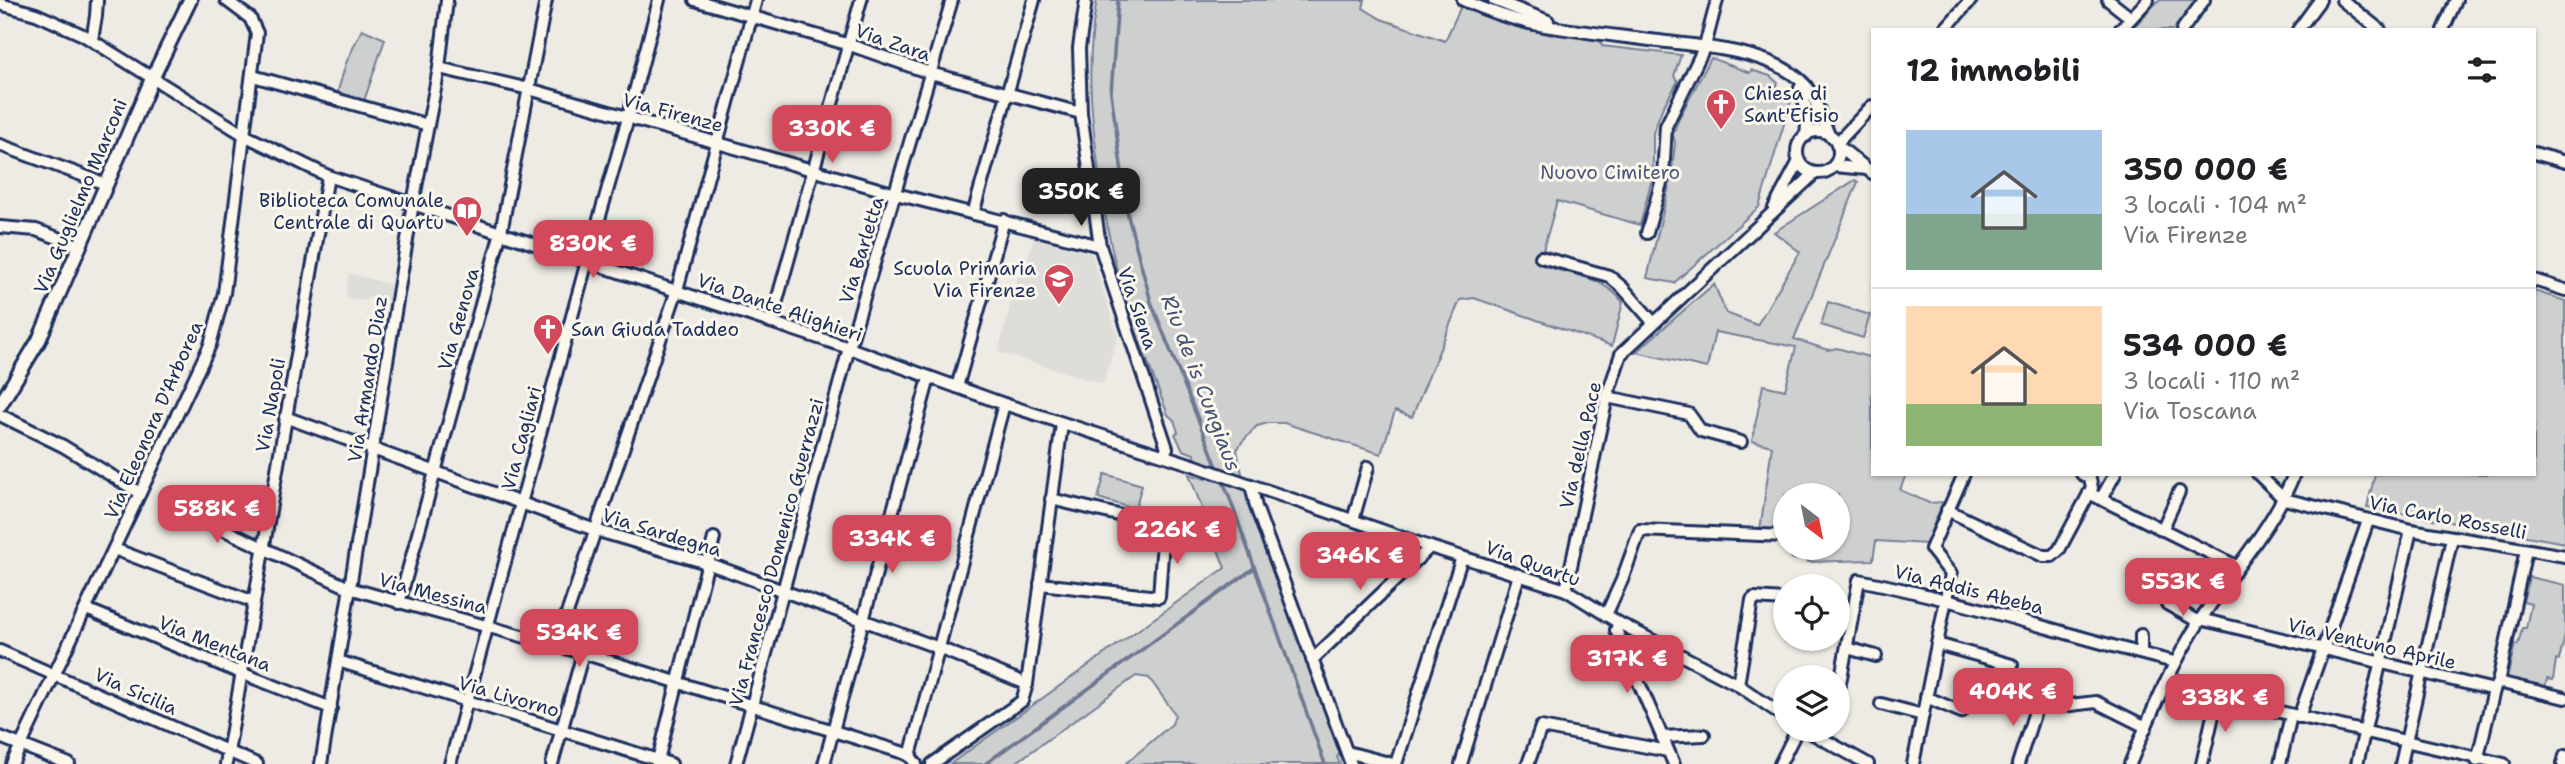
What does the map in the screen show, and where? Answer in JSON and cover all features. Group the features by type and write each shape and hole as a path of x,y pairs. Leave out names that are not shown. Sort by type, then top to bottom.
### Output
{"main road":[{"name":"Via Guglielmo Marconi","path":"0,405 39,340 152,79 190,0"}],"street":[{"path":"92,40 97,0"},
{"name":"Via Eleonora D'Arborea","path":"12,764 211,345 224,293 257,33 253,21 226,0"},
{"name":"Via Armando Diaz","path":"321,764 413,203 439,68 447,0"},
{"name":"Via Genova","path":"399,603 501,232 546,0"},
{"name":"Via Cagliari","path":"450,764 659,0"},
{"name":"Via Zara","path":"695,0 850,45 930,73 1081,113"},
{"path":"556,646 677,290 756,0"},
{"path":"771,322 861,0"},
{"name":"Via Barletta","path":"849,348 952,0"},
{"path":"973,214 1034,0"},
{"name":"Via Siena","path":"1086,0 1079,48 1081,113 1100,246 1167,447 1163,456"},
{"path":"1463,0 1508,12 1534,24 1737,51 1766,61 1796,79 1805,85 1814,99 1839,154 1828,171 1815,173 1803,167 1799,161 1798,147 1806,136 1808,114 1796,79"},
{"path":"1494,0 1508,12"},
{"path":"1647,233 1663,176 1665,127 1705,46 1717,0"},
{"path":"1946,28 1971,0"},
{"path":"2108,0 2132,18"},
{"path":"2122,28 2148,0"},
{"path":"2183,28 2204,0"},
{"path":"2299,28 2320,0"},
{"path":"2342,0 2377,28"},
{"path":"2444,28 2456,0"},
{"name":"Via Dante Alighieri","path":"0,4 36,14 92,40 246,136 328,176 677,290 1062,424 1246,483"},
{"name":"Via Firenze","path":"439,68 529,89 896,194 1100,246"},
{"path":"253,76 428,125"},
{"path":"1834,141 1871,107"},
{"path":"1806,136 1819,131 1871,172"},
{"path":"0,145 106,184"},
{"path":"2536,153 2565,162"},
{"name":"Via della Pace","path":"1772,212 1799,161"},
{"path":"1833,166 1871,172"},
{"name":"Via della Pace","path":"1566,590 1607,397 1621,354 1815,173"},
{"name":"Via Napoli","path":"227,758 328,176"},
{"path":"957,387 1004,220"},
{"path":"0,227 36,230 80,246"},
{"path":"1541,257 1609,276 1653,322"},
{"path":"2536,281 2565,290"},
{"name":"Via Francesco Domenico Guerrazzi","path":"736,764 849,348"},
{"path":"824,764 929,378"},
{"path":"1607,397 1689,414 1701,431 1741,442"},
{"path":"913,760 939,648 1004,404"},
{"path":"0,415 63,446 140,493"},
{"name":"Via Sardegna","path":"285,417 595,530 707,563 939,648 1027,684"},
{"path":"932,764 1021,701 1027,684 1062,424"},
{"path":"1353,520 1368,467"},
{"path":"1913,764 1951,574 1931,549 1963,476"},
{"path":"2083,476 2101,499 2236,566"},
{"path":"2101,499 2114,476"},
{"path":"2260,476 2284,499"},
{"path":"2130,764 2174,662 2236,566 2284,499 2293,476"},
{"path":"1246,483 1351,764"},
{"name":"Via Quartu","path":"1246,483 1430,547 1566,590 1619,623 1738,685 1773,709"},
{"path":"1947,510 2043,556 2056,553 2090,488"},
{"path":"2162,530 2179,492"},
{"path":"1040,584 1159,597 1164,526 1051,499"},
{"name":"Via Carlo Rosselli","path":"2284,499 2411,530 2565,556"},
{"name":"Via Messina","path":"186,512 349,588 583,653 834,730 913,760"},
{"path":"2280,764 2295,716 2323,650 2368,521"},
{"path":"1606,615 1640,530 1773,536"},
{"path":"2357,764 2411,530"},
{"path":"657,762 714,538"},
{"path":"2401,764 2452,538"},
{"path":"1312,660 1430,547"},
{"path":"114,549 254,601"},
{"path":"2477,761 2526,550"},
{"path":"1347,752 1395,764 1462,557"},
{"path":"1461,764 1519,575"},
{"name":"Via Addis Abeba","path":"1850,631 1859,580 1915,591 2174,662"},
{"path":"1738,685 1752,600 1773,599"},
{"name":"Via Ventuno Aprile","path":"2167,604 2200,620 2323,650 2422,673 2565,698"},
{"name":"Via Mentana","path":"86,609 331,708"},
{"path":"1619,623 1616,630 1674,764"},
{"path":"2141,635 2141,653"},
{"path":"1937,644 2012,665 2002,692 2062,706 2096,702 2146,727"},
{"path":"1850,649 1876,656"},
{"name":"Via Sicilia","path":"0,651 55,674 227,758 257,764"},
{"path":"552,764 583,653"},
{"name":"Via Livorno","path":"338,661 560,729 657,762 671,764"},
{"path":"2164,685 2406,740 2477,761 2504,764"},
{"path":"1926,697 1961,712 1973,699"},
{"path":"2202,764 2217,698"},
{"path":"2018,764 2038,702"},
{"path":"1881,704 1923,715"},
{"path":"1528,764 1541,727 1668,751"},
{"path":"1662,737 1704,735"},
{"path":"0,737 69,764"},
{"path":"1780,764 1791,742"},
{"path":"1828,742 1868,764"},
{"path":"2563,764 2565,756"}],"shaded area":[{"name":"Scuola Primaria Via Firenze","path":"1034,238 1091,253 1118,336 1103,384 998,352 1022,261 1027,262"},
{"path":"349,273 392,285 389,301 368,297 367,301 345,298"}],"green space":[{"name":"Nuovo Cimitero","path":"1097,0 1365,0 1363,8 1381,19 1445,41 1461,6 1494,20 1552,35 1553,33 1600,41 1602,46 1681,55 1674,76 1678,81 1662,109 1653,133 1653,175 1640,225 1557,201 1539,264 1595,281 1623,302 1612,346 1474,298 1460,300 1412,417 1395,411 1381,454 1284,423 1257,426 1237,450 1247,497 1342,751 1337,757 1340,764 1125,764 1172,724 1175,714 1149,678 1136,676 1014,764 950,764 1225,568 1189,474 1205,479 1194,454 1183,450 1175,434 1178,432 1174,420 1168,415 1145,356 1113,254 1101,188 1091,92 1090,56"},
{"path":"2159,0 2197,0 2176,28 2133,28"},
{"path":"362,29 385,39 364,101 337,94 346,63"},
{"path":"1711,58 1750,73 1751,70 1770,76 1778,83 1776,89 1793,94 1759,207 1674,283 1647,278 1671,178 1675,143 1673,135 1679,118"},
{"path":"1855,180 1858,182 1794,339 1828,350 1837,348 1871,358 1871,476 1905,476 1900,490 1929,503 1943,502 1926,544 1876,541 1873,560 1808,562 1807,560 1850,560 1850,483 1773,483 1773,530 1760,530 1772,446 1752,441 1763,385 1785,390 1796,347 1715,332 1707,368 1636,352 1714,284 1726,313 1757,325 1800,252 1774,232"},
{"path":"2536,292 2565,301 2565,543 2367,507 2375,476 2536,476"},
{"path":"1828,302 1870,315 1863,338 1821,325"},
{"path":"1105,474 1142,485 1135,509 1098,498"},
{"path":"2529,577 2565,585 2565,636 2559,660 2556,660 2553,680 2547,679 2545,687 2507,678 2515,644 2518,645 2522,628 2526,628 2531,604 2523,602"}],"waterway":[{"name":"Riu de is Cungiaus","path":"1118,0 1111,93 1128,216 1151,302 1230,499 1325,764"},
{"path":"985,764 1254,568"}],"place":[{"name":"Chiesa di Sant'Efisio","path":"1721,131"},
{"name":"Biblioteca Comunale Centrale di Quartu","path":"467,238"},
{"name":"Scuola Primaria Via Firenze","path":"1059,306"},
{"name":"San Giuda Taddeo","path":"548,356"}]}
